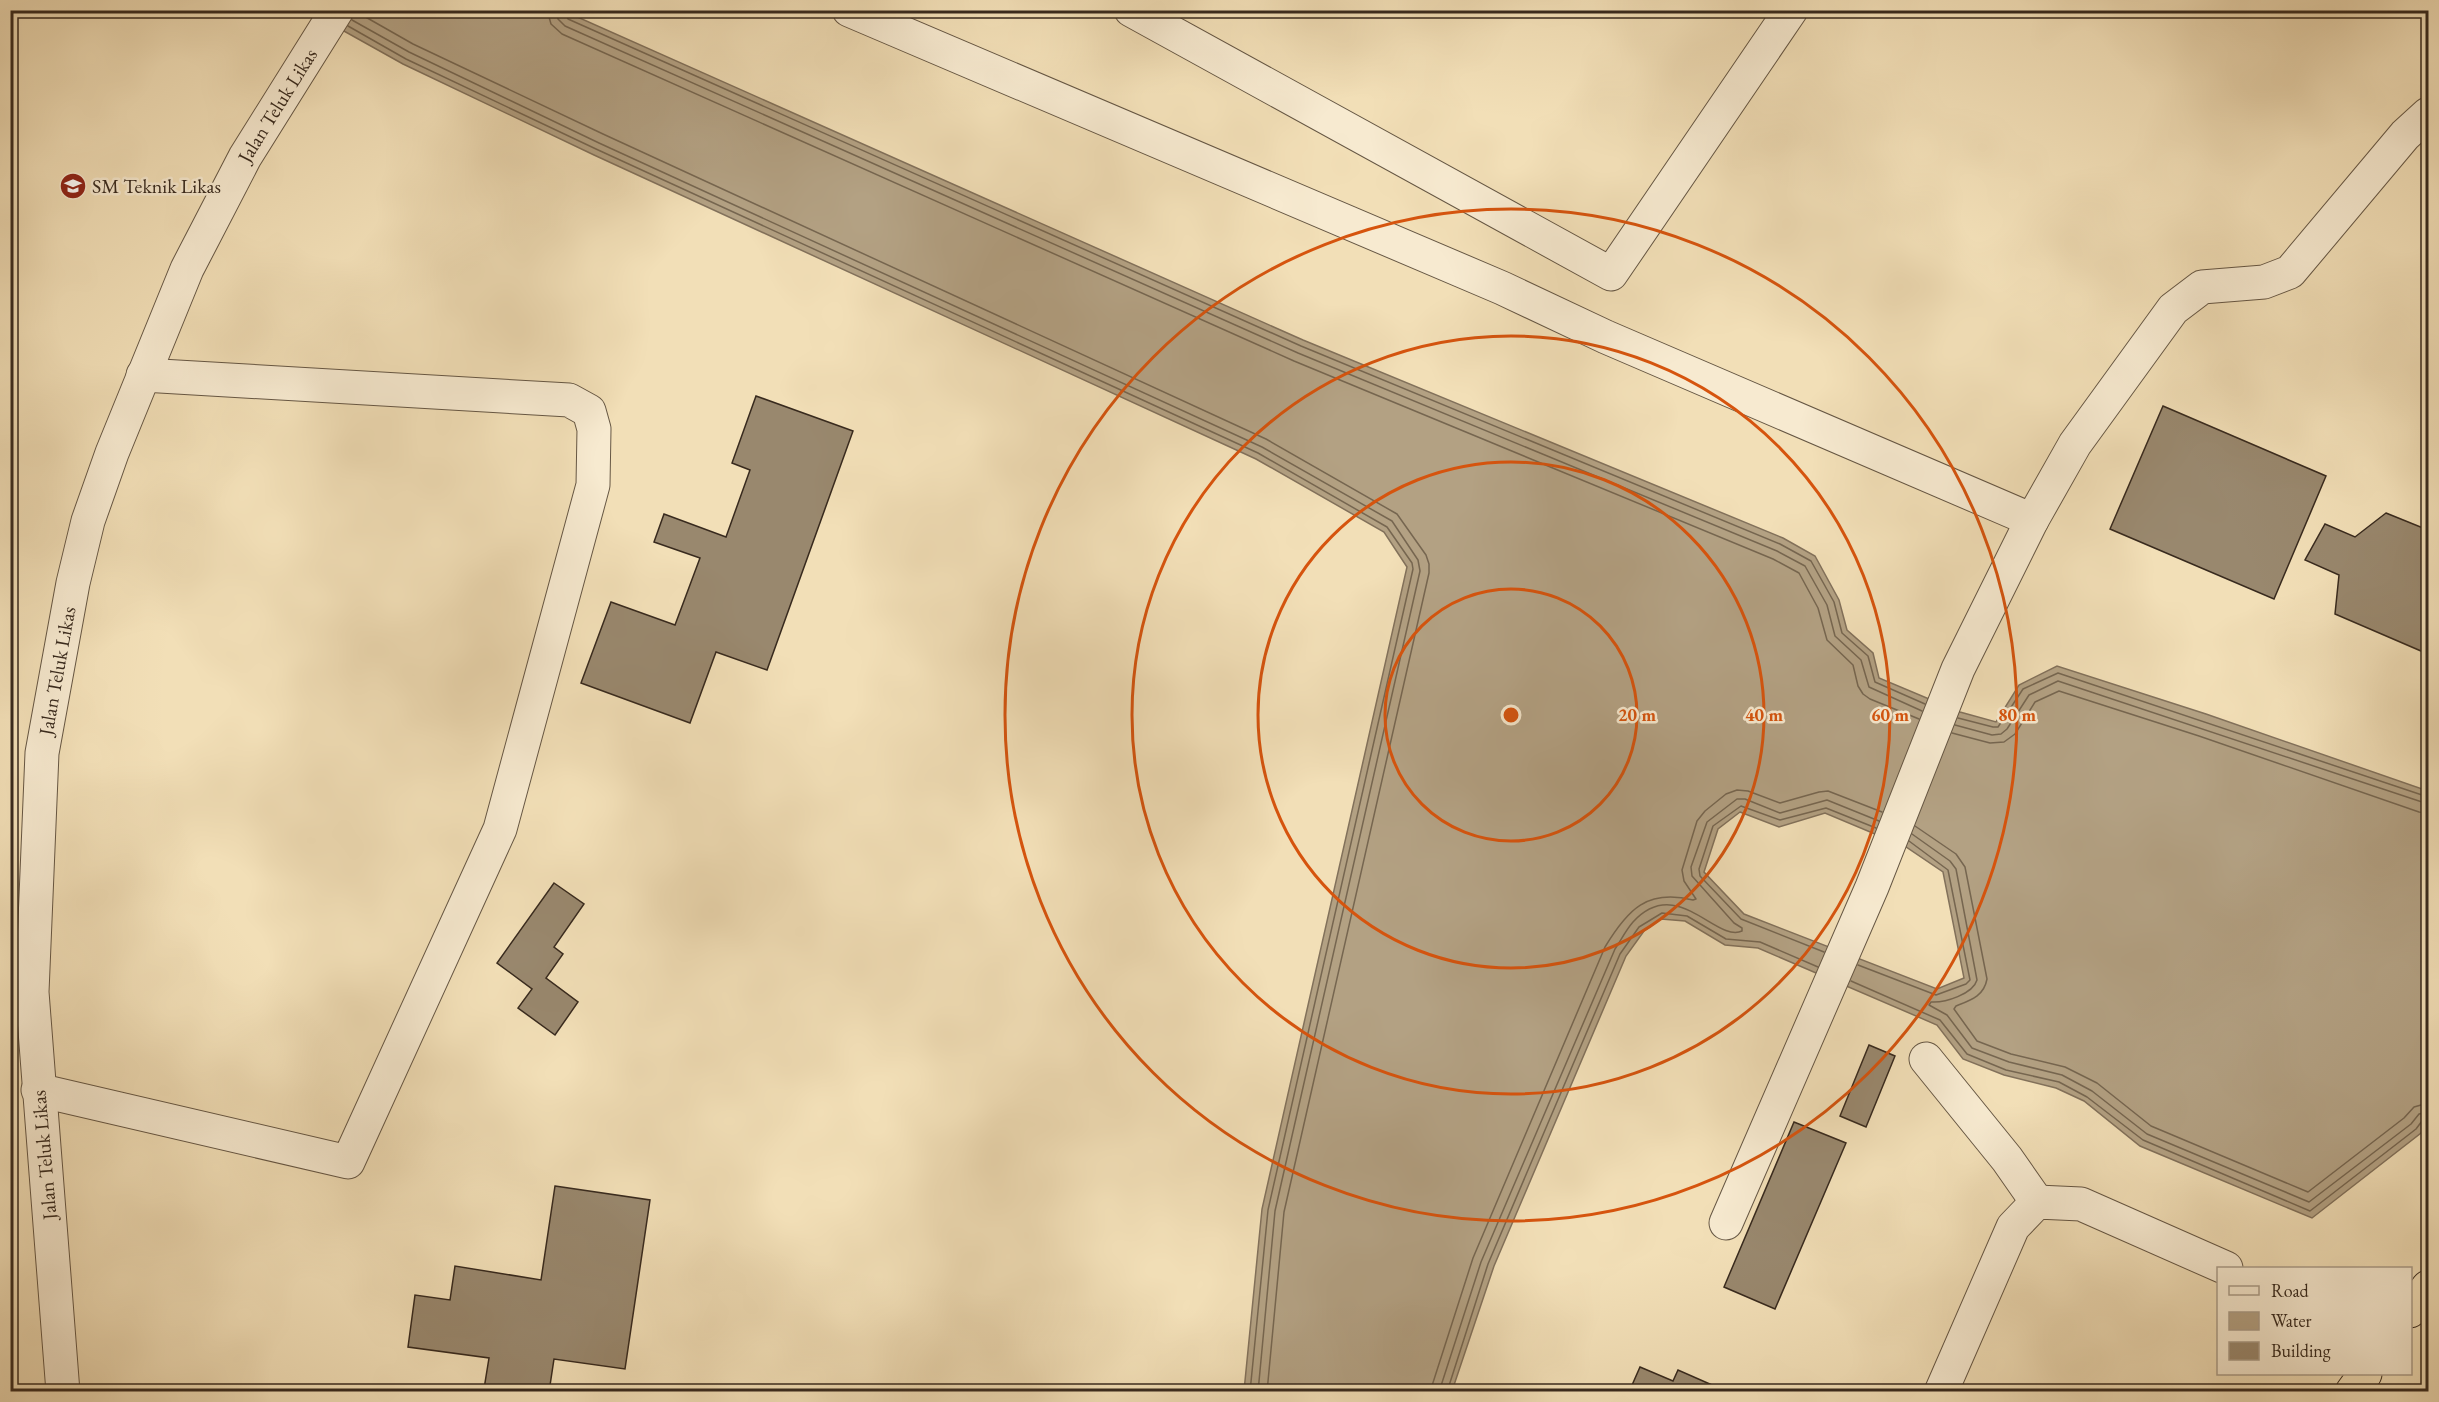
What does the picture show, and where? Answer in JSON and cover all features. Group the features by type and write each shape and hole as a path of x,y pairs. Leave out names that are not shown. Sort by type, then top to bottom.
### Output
{"highway":[{"path":"2412,1308 2428,1287"},
{"path":"2352,1392 2364,1375"}],"street":[{"path":"849,10 1502,288 1606,337 2032,520"},
{"path":"1131,10 1611,274 1791,10"},
{"name":"Jalan Teluk Likas","path":"63,1392 32,992 42,753 73,583 88,521 142,375 187,269 245,157 332,20"},
{"path":"1726,1223 1872,887 1958,669 2032,520 2075,444 2173,309 2202,287 2265,282 2290,272 2405,135 2428,114"},
{"path":"38,1090 348,1162 500,829 592,485 594,429 589,411 569,400 142,375"},
{"path":"1926,1059 2007,1159 2037,1202"},
{"path":"1941,1392 2013,1227 2037,1202 2081,1204 2222,1267"}],"water":[{"path":"308,11 564,11 1303,340 1783,538 1815,556 1839,600 1847,630 1873,653 1879,678 1960,712 1996,722 2019,685 2057,666 2206,714 2428,791 2428,1121 2421,1133 2312,1218 2140,1146 2084,1101 2056,1088 2004,1075 1963,1059 1937,1025 1758,948 1725,945 1685,921 1661,919 1644,931 1626,956 1494,1266 1452,1391 1244,1391 1262,1209 1407,567 1384,532 1256,459 594,155 403,64","holes":["1740,812 1779,827 1825,813 1906,847 1943,872 1964,978 1937,989 1744,914 1704,872 1718,829"]}],"building":[{"path":"756,396 853,431 767,670 716,652 690,723 581,683 611,602 675,625 700,558 654,542 664,514 726,537 750,470 732,463"},
{"path":"2163,406 2326,476 2274,599 2110,529"},
{"path":"2386,513 2428,530 2428,654 2335,614 2339,575 2305,560 2325,524 2355,537"},
{"path":"554,883 584,904 554,947 563,954 546,978 578,1002 555,1035 518,1008 532,989 497,963"},
{"path":"1869,1045 1895,1056 1866,1127 1840,1116"},
{"path":"1794,1122 1846,1143 1775,1309 1724,1287"},
{"path":"555,1186 650,1200 625,1369 554,1359 549,1392 499,1392 484,1389 489,1358 408,1347 415,1295 450,1300 455,1266 541,1280"},
{"path":"1640,1367 1673,1381 1678,1370 1728,1392 1629,1392"}],"place":[{"name":"SM Teknik Likas","path":"73,186"}]}
